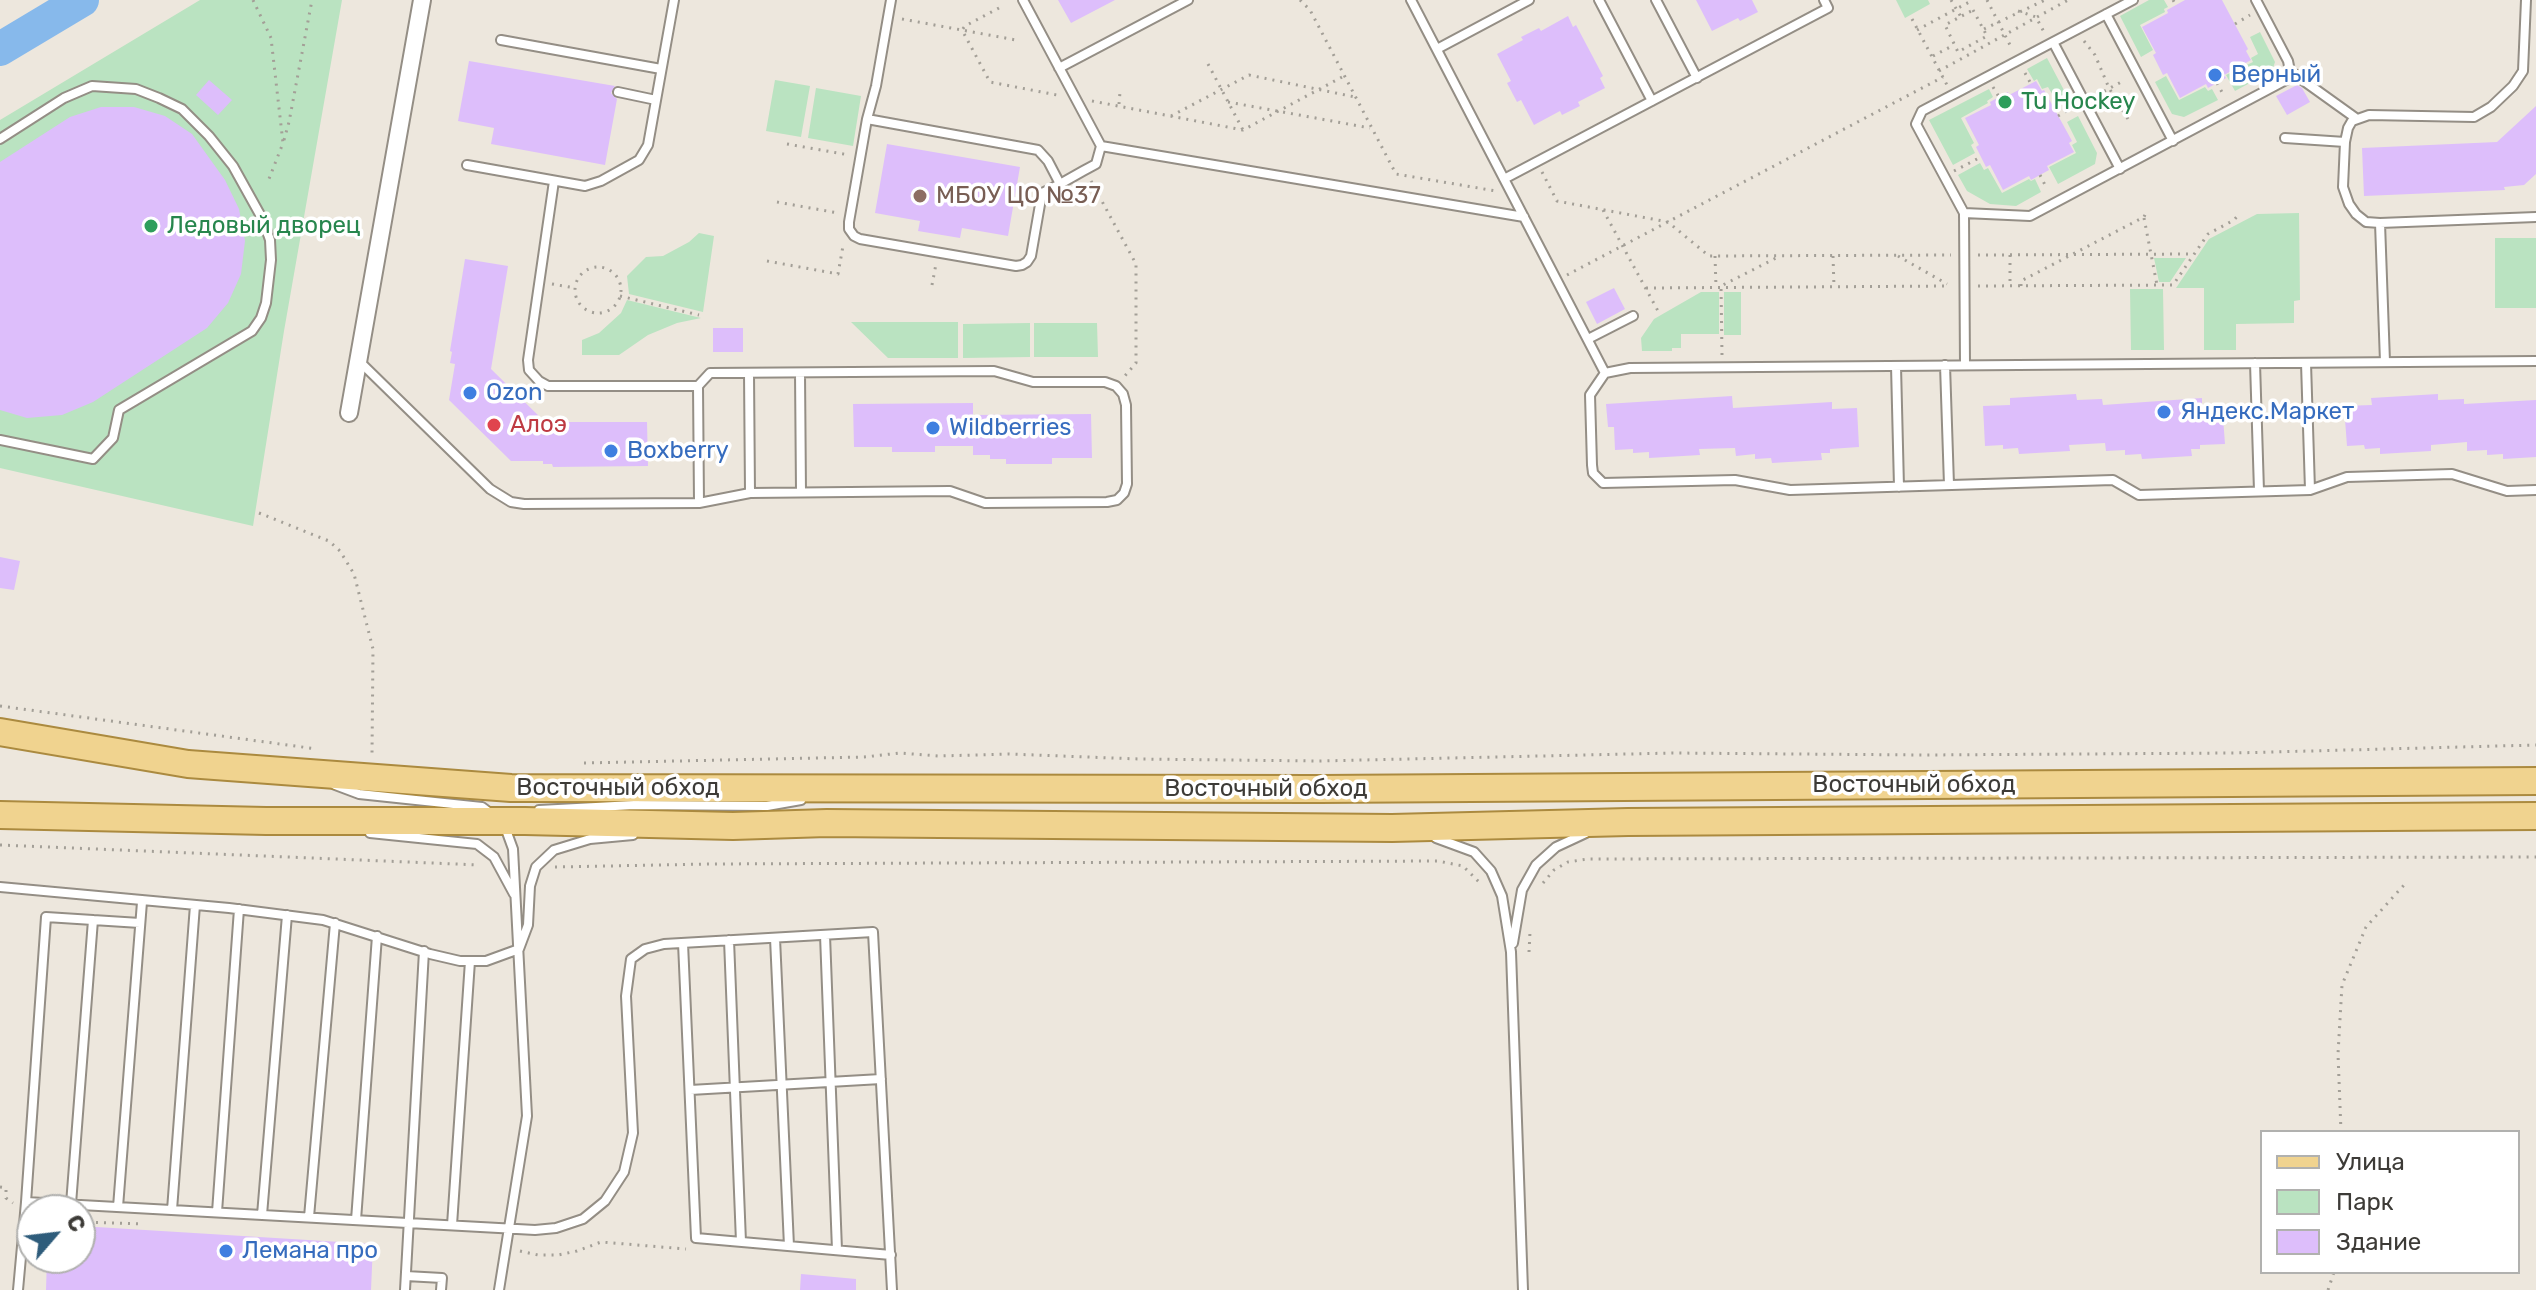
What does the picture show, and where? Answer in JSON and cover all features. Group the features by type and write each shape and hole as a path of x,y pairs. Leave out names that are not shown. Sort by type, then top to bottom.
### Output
{"main road":[{"name":"Восточный обход","path":"0,732 188,764 511,788 1335,789 2536,781"},
{"name":"Восточный обход","path":"0,815 733,826 827,823 1392,828 1628,822 2536,816"}],"street":[{"path":"349,413 422,0"}],"lane":[{"path":"467,165 585,186 593,185 639,160 648,145 674,0"},
{"path":"891,0 849,229 854,236 1016,266 1027,262 1031,256 1042,193 1096,164 1101,146 1023,0"},
{"path":"1059,68 1188,0"},
{"path":"1411,0 1605,373"},
{"path":"1437,49 1529,0"},
{"path":"1599,0 1652,101"},
{"path":"1656,0 1697,78"},
{"path":"1504,179 1828,8 1824,0"},
{"path":"1965,365 1964,213 1916,124 1922,111 2133,0"},
{"path":"1964,213 2030,216 2286,80 2290,71 2288,61 2256,0"},
{"path":"2526,0 2523,71 2513,86 2483,113 2463,117 2369,115 2357,119 2348,128 2345,142 2343,187 2349,204 2366,222 2536,217"},
{"path":"2106,14 2173,141"},
{"path":"501,40 661,69"},
{"path":"2052,43 2120,169"},
{"path":"2290,71 2357,119"},
{"path":"0,139 64,98 92,86 136,89 159,98 182,109 233,166 263,220 270,240 271,260 266,303 252,331 119,410 113,438 93,459 0,440"},
{"path":"618,92 656,100"},
{"path":"867,119 1038,150 1048,161 1060,184"},
{"path":"2285,138 2345,142"},
{"path":"1101,146 1524,217"},
{"path":"554,181 528,365 544,385 552,387 698,386"},
{"path":"2380,223 2385,362"},
{"path":"1588,339 1633,316"},
{"path":"359,360 490,489 511,502 699,503 750,493 950,491 985,503 1107,502 1117,500 1127,484 1126,405 1123,394 1116,386 1105,382 1033,382 994,371 710,373 698,386 699,503"},
{"path":"2536,361 1630,368 1605,373 1590,395 1593,473 1603,483 1735,480 1790,490 2113,480 2139,495 2310,490 2347,477 2452,474 2507,491 2536,490"},
{"path":"2255,363 2259,491"},
{"path":"2306,363 2310,490"},
{"path":"1945,365 1949,485"},
{"path":"1896,366 1899,487"},
{"path":"749,373 750,493"},
{"path":"800,373 801,492"},
{"path":"303,773 359,794 482,807 514,821 539,810 555,808 767,806 859,789"},
{"path":"266,821 477,844 494,857 516,898"},
{"path":"499,1290 527,1116 514,821"},
{"path":"513,849 514,821"},
{"path":"1511,952 1522,890 1536,865 1556,847 1584,833 1628,822"},
{"path":"654,834 733,826"},
{"path":"1392,828 1446,840 1474,852 1491,871 1502,896 1511,952 1523,1290"},
{"path":"0,887 287,915 335,923 460,961 486,961 519,949 528,925 530,886 536,867 554,850 590,839 638,835"},
{"path":"118,1207 142,902"},
{"path":"172,1210 195,905"},
{"path":"217,1212 239,909"},
{"path":"262,1215 287,915"},
{"path":"27,1194 46,917 140,923"},
{"path":"72,1194 93,920"},
{"path":"309,1217 335,923"},
{"path":"96,1206 510,1229 556,1228 583,1219 605,1201 624,1172 633,1133 626,996 631,959 645,949 664,944 873,932 892,1290"},
{"path":"825,935 837,1250"},
{"path":"356,1220 377,936"},
{"path":"775,938 789,1246"},
{"path":"729,940 741,1242"},
{"path":"683,943 696,1238 891,1255"},
{"path":"405,1290 424,951"},
{"path":"452,1225 470,961"},
{"path":"690,1090 881,1079"},
{"path":"406,1276 442,1278 441,1290"}],"path":[{"path":"253,0 271,38 283,143"},
{"path":"267,184 289,122 312,0"},
{"path":"1300,0 1310,10 1396,174 1512,193"},
{"path":"1951,0 1961,17"},
{"path":"1917,30 1973,0"},
{"path":"1987,0 2031,84"},
{"path":"1984,29 2045,0"},
{"path":"1939,71 2068,0"},
{"path":"962,30 999,8"},
{"path":"1973,10 1984,29 1987,36 1958,52 1945,25 1973,10"},
{"path":"2018,11 2036,17 2052,43"},
{"path":"900,19 1016,40"},
{"path":"1912,19 1952,96"},
{"path":"2235,24 2243,19"},
{"path":"962,30 990,82 1243,130 1344,76"},
{"path":"2075,31 2095,55 2109,88 2131,124"},
{"path":"1975,43 1978,50"},
{"path":"1932,57 1954,45"},
{"path":"1208,64 1243,130"},
{"path":"1341,71 1349,66"},
{"path":"2085,101 2138,73"},
{"path":"1171,116 1249,75 1355,97"},
{"path":"1557,280 1943,77"},
{"path":"1119,106 1120,92"},
{"path":"1228,102 1372,128"},
{"path":"2058,116 2065,112"},
{"path":"1366,118 1374,114"},
{"path":"787,144 860,157"},
{"path":"1944,177 1981,157"},
{"path":"1537,162 1557,201 1668,222 1709,256 2194,254"},
{"path":"1091,181 1136,264 1136,363 1116,386"},
{"path":"777,202 850,216"},
{"path":"1603,210 1658,311"},
{"path":"2147,210 2144,217 2157,285"},
{"path":"2021,286 2021,281 2144,217"},
{"path":"767,261 838,274 844,243 854,236"},
{"path":"932,285 938,252"},
{"path":"1896,255 1951,286"},
{"path":"2010,255 2010,286"},
{"path":"1715,256 1716,287"},
{"path":"1722,367 1721,286 1781,256"},
{"path":"1833,256 1834,287"},
{"path":"601,267 616,276 620,296 613,308 596,313 580,305 575,288 584,272 601,267"},
{"path":"539,282 575,288"},
{"path":"620,296 699,315"},
{"path":"259,513 329,541 340,551 354,574 373,649 372,757"},
{"path":"0,706 329,751"},
{"path":"573,764 864,757 900,753 1319,761 1673,753 2234,753 2536,745"},
{"path":"0,845 483,865"},
{"path":"1543,884 1554,870 1568,862 1587,859 2536,857"},
{"path":"548,867 1438,861 1463,866 1482,888"},
{"path":"2341,1130 2338,1054 2342,985 2366,927 2404,885"},
{"path":"1529,952 1531,922"},
{"path":"518,1251 558,1255 601,1242"}],"green space":[{"name":"Ледовый дворец","path":"200,0 342,0 253,526 0,468 0,120"},
{"path":"1896,0 1928,0 1930,4 1905,18"},
{"path":"2149,0 2164,0 2168,7 2164,9 2165,12 2140,25 2153,50 2141,57 2120,16"},
{"path":"2260,32 2275,62 2272,71 2235,91 2226,75 2253,62 2251,58 2258,54 2250,37"},
{"path":"2047,58 2066,94 2055,99 2048,87 2042,89 2037,79 2034,81 2027,69"},
{"path":"2166,76 2179,100 2205,87 2208,91 2212,89 2218,100 2184,117 2172,114 2155,82"},
{"path":"775,80 810,86 801,137 766,131"},
{"path":"816,88 861,96 853,146 808,138"},
{"path":"1989,89 1993,97 1988,103 1961,118 1974,143 1971,145 1975,153 1953,165 1929,120"},
{"path":"2078,116 2097,153 2095,164 2058,184 2049,167 2076,153 2072,145 2077,142 2067,122"},
{"path":"1980,163 1984,170 1988,168 2002,193 2029,179 2035,179 2041,192 2016,206 1990,204 1967,191 1958,175"},
{"path":"2299,213 2300,300 2294,301 2294,323 2236,324 2236,350 2204,350 2204,288 2176,288 2209,239 2257,214"},
{"path":"699,233 714,236 703,312 629,294 627,276 646,257 663,256"},
{"path":"2495,238 2536,238 2536,308 2495,308"},
{"path":"2154,258 2186,258 2170,282 2159,282"},
{"path":"2130,289 2163,289 2164,350 2131,350"},
{"path":"1701,292 1719,292 1719,334 1681,334 1681,348 1642,351 1641,338 1654,319"},
{"path":"1724,292 1741,292 1741,335 1724,335"},
{"path":"627,300 701,318 677,323 648,335 619,355 582,355 582,340 599,333 621,313"},
{"path":"851,322 958,322 958,358 888,358"},
{"path":"1030,323 1030,357 963,358 963,324"},
{"path":"1034,323 1097,323 1098,357 1034,357"}],"building":[{"path":"1058,0 1115,0 1071,23"},
{"path":"1696,0 1752,0 1758,12 1712,31"},
{"path":"2185,0 2222,0 2251,60 2208,88 2206,84 2180,98 2167,73 2163,75 2153,55 2156,53 2142,27"},
{"path":"1568,16 1603,76 1600,78 1605,88 1578,102 1580,106 1562,115 1560,111 1534,125 1521,100 1517,102 1507,83 1511,81 1497,54 1523,40 1521,37 1539,28 1541,31"},
{"path":"469,61 615,86 611,93 617,99 605,165 491,144 494,128 458,121"},
{"path":"209,80 232,100 218,115 196,95"},
{"path":"2036,81 2072,141 2069,143 2074,152 2047,166 2049,170 2031,180 2029,176 2003,190 1990,165 1986,167 1965,118 2008,92 2009,95"},
{"path":"2297,85 2310,102 2287,115 2276,96"},
{"path":"2536,106 2536,174 2524,185 2504,187 2505,190 2364,196 2362,148 2497,142"},
{"name":"Ледовый дворец","path":"101,107 134,107 165,116 192,134 225,180 239,209 245,241 241,274 228,303 207,328 93,402 62,415 27,418 0,410 0,162 70,117"},
{"path":"887,144 1020,167 1008,236 962,228 960,238 918,231 920,221 875,213"},
{"path":"465,259 508,266 491,369 545,422 647,422 648,466 553,467 552,464 543,464 543,461 511,461 449,400 455,364 450,363 450,351"},
{"path":"1614,288 1625,309 1597,324 1586,302"},
{"path":"713,328 743,328 743,352 713,352"},
{"path":"2076,394 2077,400 2102,399 2103,405 2202,398 2202,405 2222,404 2225,444 2200,445 2200,449 2191,449 2192,456 2142,459 2141,454 2125,455 2125,450 2106,451 2105,443 2069,445 2070,451 2019,454 2018,448 1985,446 1983,406 2010,405 2010,398"},
{"path":"2438,394 2438,400 2464,399 2464,404 2536,400 2536,457 2503,459 2503,454 2487,455 2487,450 2467,451 2467,442 2431,445 2431,451 2380,454 2380,448 2347,446 2344,406 2372,405 2371,398"},
{"path":"1732,396 1733,408 1832,402 1832,409 1857,408 1859,447 1830,449 1830,453 1821,453 1822,460 1772,463 1771,458 1755,459 1755,454 1736,456 1735,448 1699,449 1700,455 1649,458 1649,452 1615,450 1614,427 1608,427 1606,404"},
{"path":"973,403 973,415 1091,414 1092,458 1052,458 1052,464 1006,464 1006,459 973,455 973,446 935,446 935,452 892,452 892,447 854,447 853,404"},
{"path":"0,557 20,561 14,590 0,588"},
{"name":"Лемана про","path":"96,1227 373,1244 371,1290 46,1290 46,1274 96,1274"},
{"path":"801,1274 856,1279 856,1290 800,1290"}],"waterway":[{"path":"0,49 82,0"}],"place":[{"name":"Верный","path":"2215,75"},
{"name":"Tu Hockey","path":"2005,102"},
{"name":"МБОУ ЦО №37","path":"920,196"},
{"name":"Ледовый дворец","path":"151,226"},
{"name":"Ozon","path":"470,393"},
{"name":"Яндекс.Маркет","path":"2164,412"},
{"name":"Алоэ","path":"494,425"},
{"name":"Wildberries","path":"933,428"},
{"name":"Boxberry","path":"611,451"},
{"name":"Лемана про","path":"226,1251"}]}
